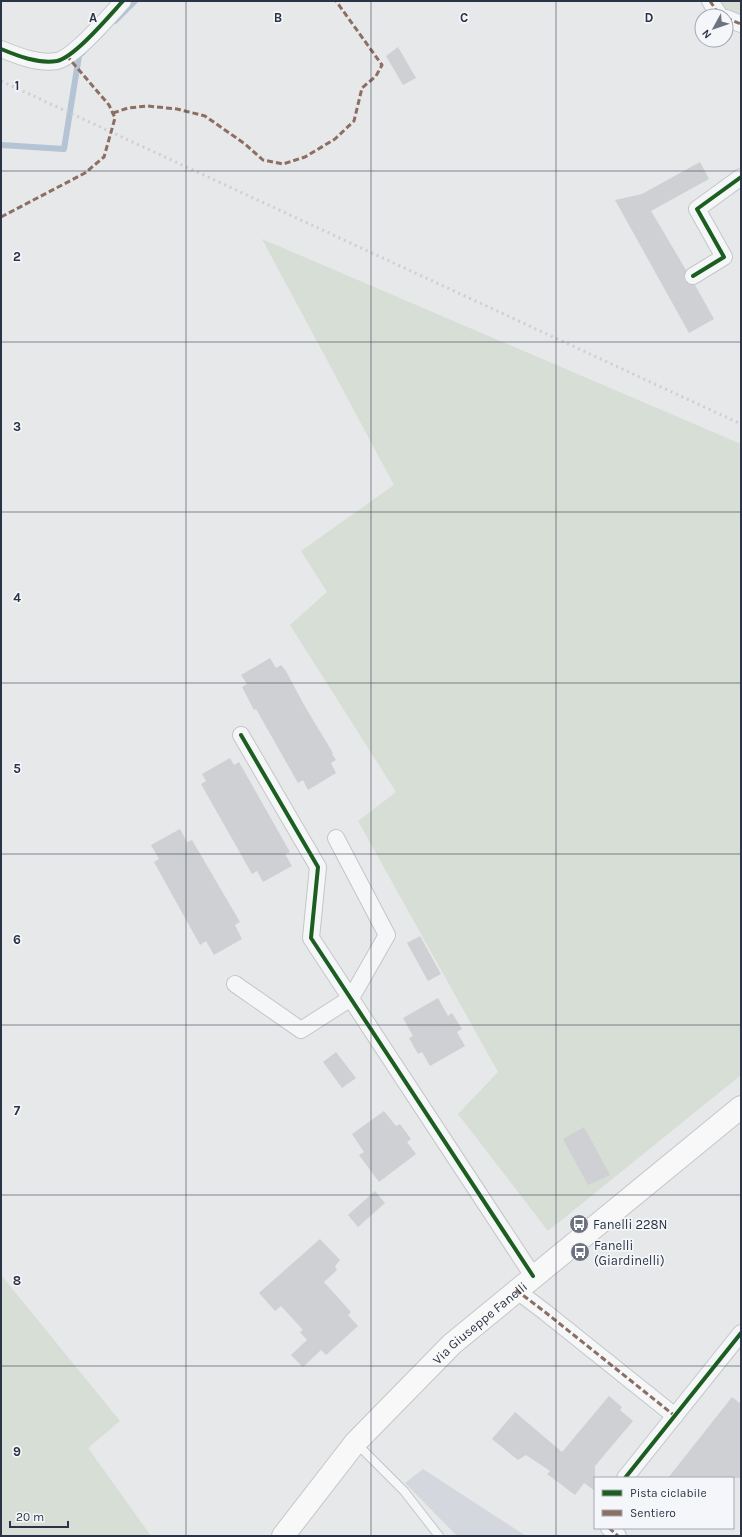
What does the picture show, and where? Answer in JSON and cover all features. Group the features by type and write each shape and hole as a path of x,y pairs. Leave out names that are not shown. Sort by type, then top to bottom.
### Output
{"main road":[{"name":"Via Giuseppe Fanelli","path":"283,1536 355,1443 427,1367 516,1290 741,1107"}],"street":[{"path":"1,48 35,61 59,60 74,51 123,1"},
{"path":"693,276 724,257 697,209 741,177"},
{"path":"241,735 318,867 311,938 533,1276"},
{"path":"235,984 301,1030 351,998 387,935 336,838"},
{"path":"516,1290 675,1416"},
{"path":"627,1477 675,1416 739,1340"},
{"path":"610,1529 618,1536"}],"lane":[{"path":"355,1443 404,1491 439,1536"}],"shaded area":[{"path":"716,1 741,1 741,15 734,14 734,8 720,8"},
{"path":"262,239 741,444 741,1075 548,1231 458,1114 498,1072 358,821 396,792 290,625 327,592 301,551 394,485"},
{"path":"1,1275 120,1421 88,1448 151,1536 1,1536"},
{"path":"423,1469 526,1536 457,1536 405,1483"}],"building":[{"path":"398,47 416,78 403,85 386,56"},
{"path":"700,162 709,179 651,211 686,270 684,276 685,281 689,284 695,285 714,319 689,333 615,200 642,194"},
{"path":"270,658 276,668 281,665 286,671 336,760 331,763 336,773 308,790 303,780 298,783 256,709 254,710 242,687 247,684 241,675"},
{"path":"230,758 234,765 239,762 290,852 285,854 292,866 263,882 257,871 252,874 201,784 206,781 202,774"},
{"path":"180,829 187,842 192,840 240,922 235,925 242,939 214,955 206,941 200,945 154,862 159,859 151,845"},
{"path":"420,936 441,974 428,981 407,943"},
{"path":"438,998 448,1016 452,1013 462,1029 457,1032 465,1046 430,1066 422,1052 418,1054 409,1038 413,1036 403,1018"},
{"path":"336,1052 356,1078 342,1088 323,1062"},
{"path":"384,1111 396,1126 400,1124 411,1139 407,1142 416,1154 379,1182 359,1155 364,1152 352,1134"},
{"path":"584,1127 610,1175 588,1185 563,1139"},
{"path":"375,1191 385,1203 358,1227 348,1215"},
{"path":"320,1239 340,1260 335,1266 337,1270 324,1282 351,1312 348,1315 358,1326 326,1355 321,1350 303,1367 291,1355 307,1340 300,1332 303,1330 281,1306 275,1311 259,1293"},
{"path":"609,1396 622,1407 620,1410 633,1421 595,1466 594,1490 584,1483 575,1495 547,1474 550,1471 526,1455 518,1460 492,1439 515,1412 562,1452"},
{"path":"732,1397 741,1404 741,1478 669,1477"}],"waterway":[{"path":"115,21 135,1"},
{"path":"1,145 64,149 79,56 84,51"}],"railway":[{"path":"1,81 741,424"}],"marked path":[{"path":"113,113 128,108 147,106 177,109 205,116 245,144 263,160 283,164 305,157 335,139 354,121 362,88 376,76 382,65 336,1"},
{"path":"710,1 715,8"},
{"path":"734,21 741,24"},
{"path":"1,217 85,173 104,157 115,118 109,105 67,56"},
{"path":"516,1290 675,1416"},
{"path":"610,1529 618,1536"}],"cycle path":[{"path":"1,49 21,57 50,62 57,61 73,52 82,44 123,1"},
{"path":"693,276 724,257 697,209 741,177"},
{"path":"241,735 318,867 311,938 533,1276"},
{"path":"626,1477 741,1333"}],"place":[{"name":"Fanelli 228N","path":"579,1224"},
{"name":"Fanelli (Giardinelli)","path":"580,1252"}]}
